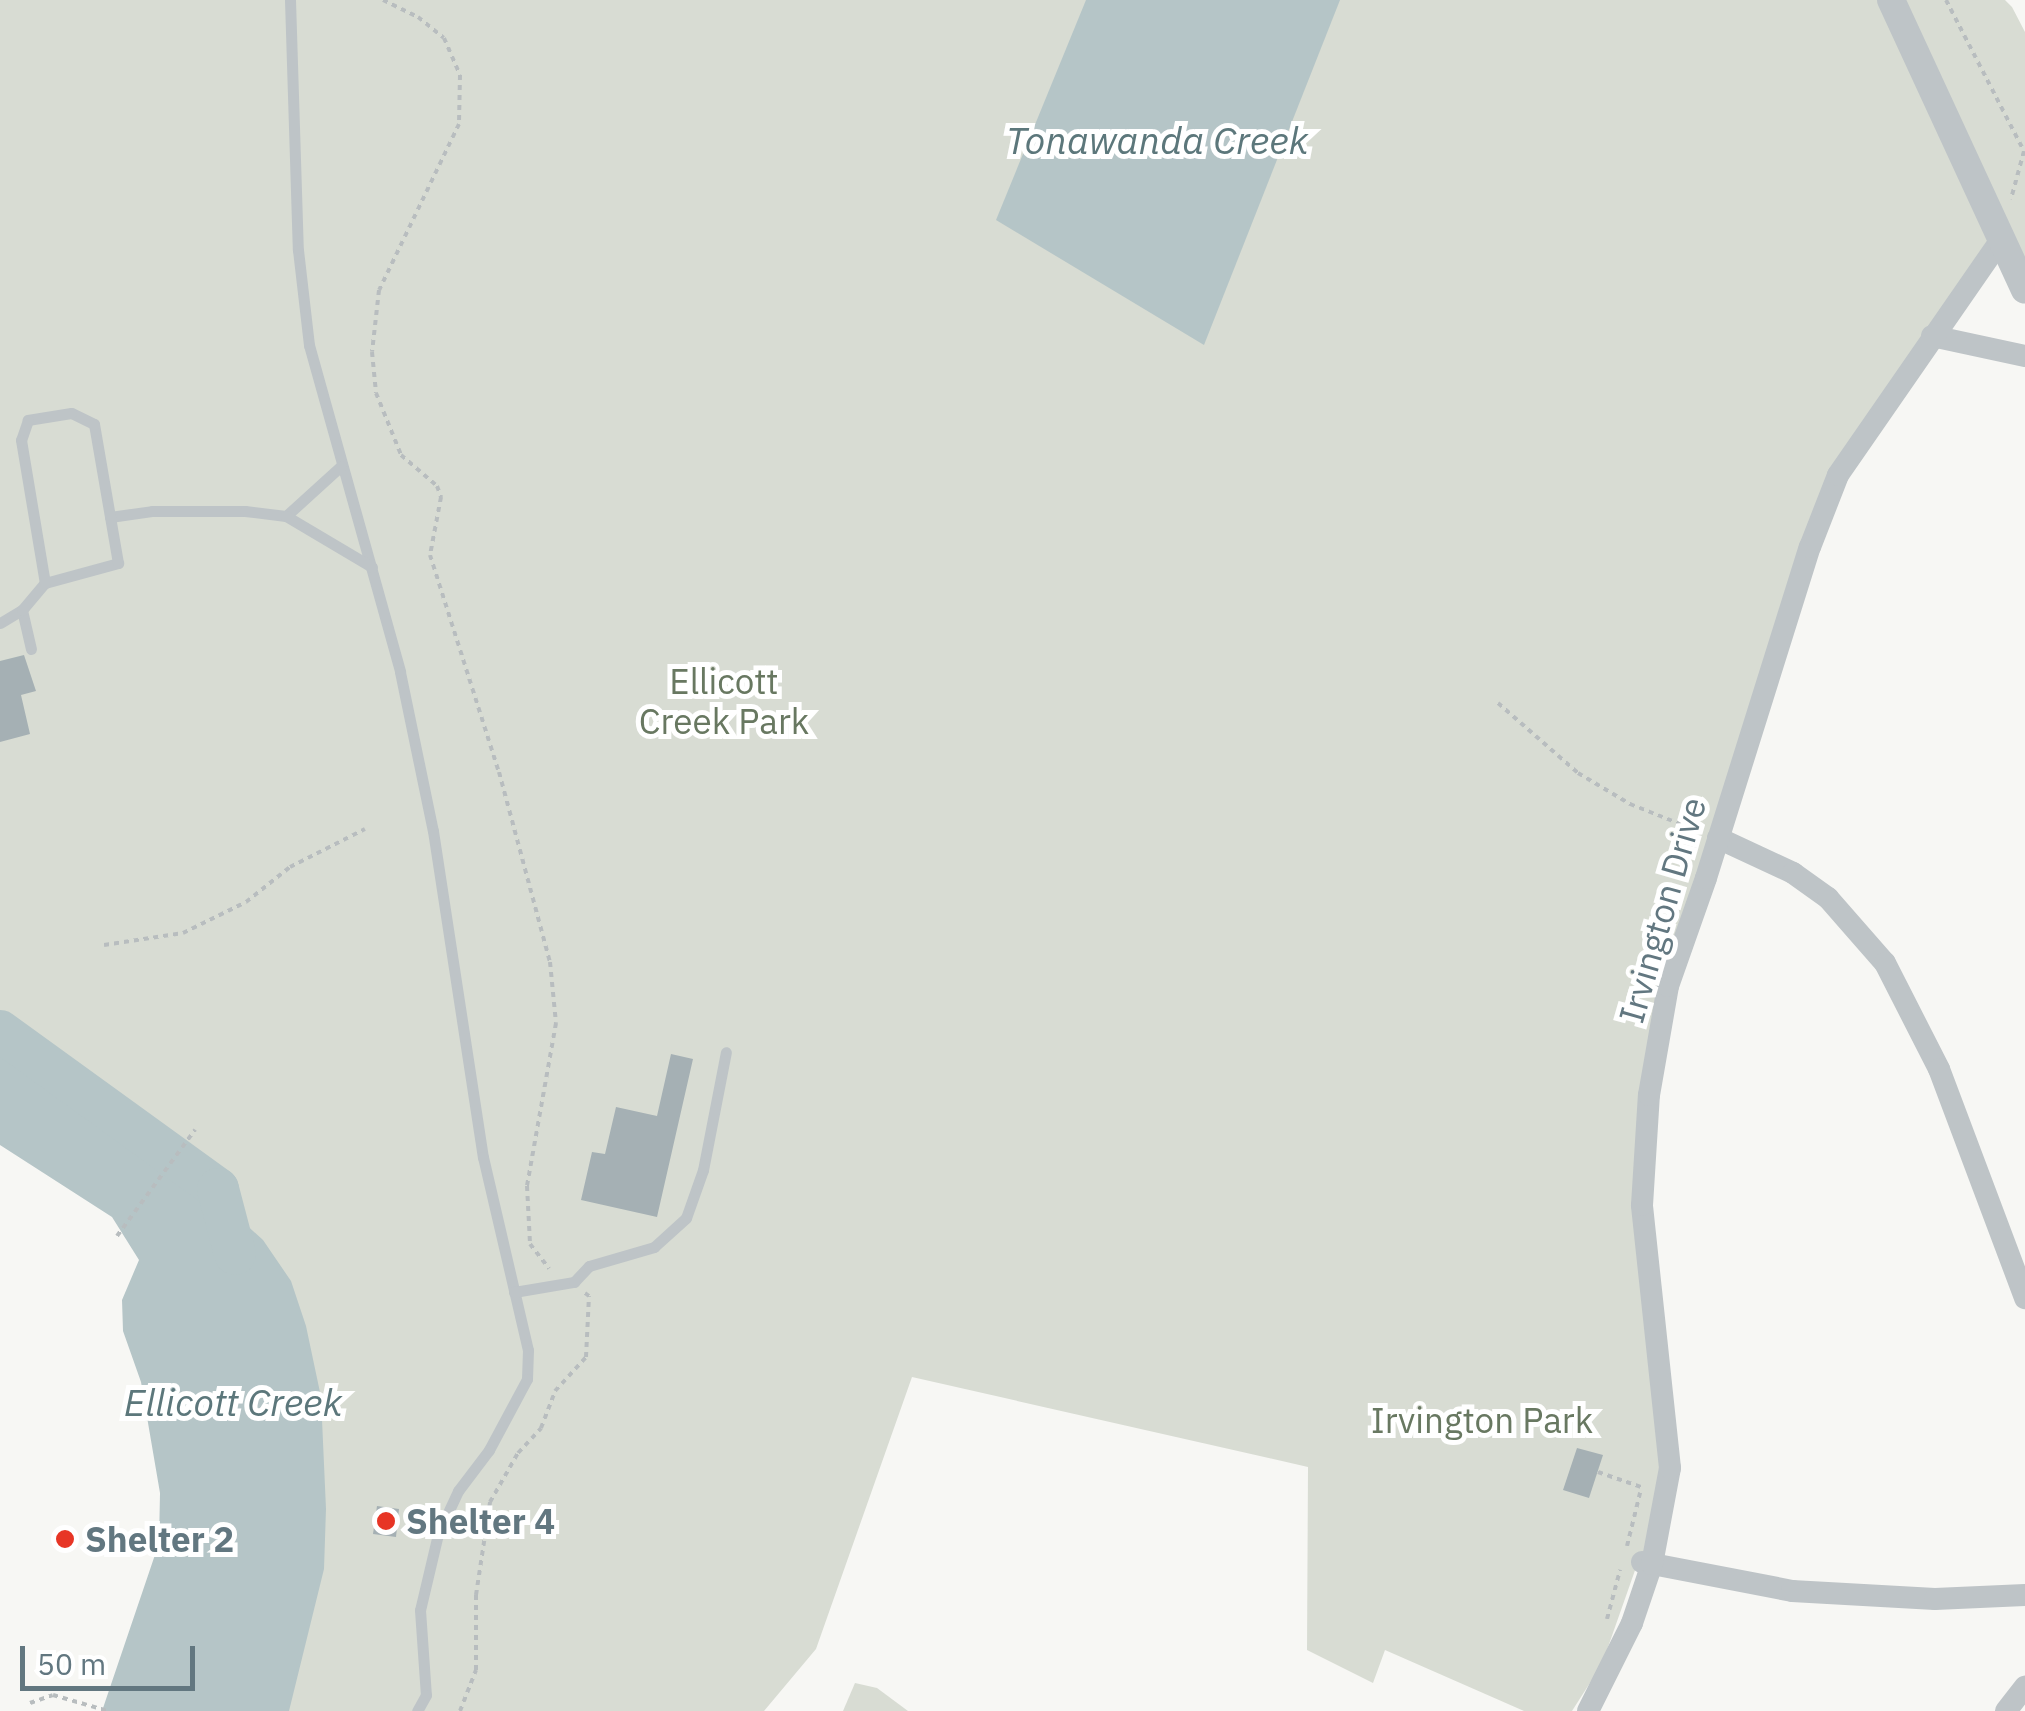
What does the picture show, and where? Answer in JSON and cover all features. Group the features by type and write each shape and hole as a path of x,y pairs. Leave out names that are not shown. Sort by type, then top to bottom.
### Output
{"street":[{"path":"1891,0 2025,290"},
{"name":"Irvington Drive","path":"1588,1711 1632,1622 1670,1468 1642,1205 1650,1095 1668,986 1810,547 1838,475 2000,241"},
{"path":"1932,336 2025,356"},
{"path":"1718,838 1780,866 1828,898 1885,963 1939,1069 2025,1298"},
{"path":"1645,1562 1738,1583 1863,1597 2025,1595"},
{"path":"2006,1711 2025,1687"}],"lane":[{"path":"290,0 300,269 309,344 372,568 434,831 483,1157 528,1350 527,1378 489,1450 458,1491 438,1534 420,1610 426,1694 417,1711"},
{"path":"0,622 22,610 44,583 118,562 94,424 71,413 28,420 21,440 44,583"},
{"path":"286,516 341,466"},
{"path":"110,517 190,511 286,516 372,568"},
{"path":"22,610 31,649"},
{"path":"514,1292 574,1282 589,1266 654,1247 686,1218 703,1170 726,1052"}],"path":[{"path":"383,0 418,17 444,38 460,75 460,124 379,290 372,352 376,392 401,455 437,486 442,497 430,555 499,772 550,962 556,1024 527,1186 530,1244 550,1270 574,1282 589,1296 586,1357 555,1392 542,1428 518,1453 490,1502 476,1595 476,1670 460,1711"},
{"path":"1946,0 2024,151 2008,209"},
{"path":"1498,704 1578,773 1630,804 1718,838"},
{"path":"104,945 183,932 246,902 290,867 365,829"},
{"path":"117,1236 196,1130"},
{"path":"1598,1472 1641,1487"},
{"path":"30,1703 53,1695 108,1711"}],"green space":[{"name":"Ellicott Creek Park","path":"0,0 2005,0 2012,7 2025,32 2025,288 2000,242 1838,475 1668,986 1642,1205 1666,1421 1652,1564 1639,1559 1602,1664 1572,1711 1524,1711 1385,1650 1373,1683 1307,1650 1308,1467 912,1377 816,1649 764,1711 193,1711 294,1478 218,1190 0,1031"},
{"path":"855,1683 877,1688 908,1711 843,1711"}],"water":[{"name":"Tonawanda Creek","path":"1086,0 1340,0 1204,345 996,220"},
{"name":"Ellicott Creek","path":"0,1047 24,1062 47,1061 119,1109 263,1240 291,1281 306,1326 321,1397 326,1509 324,1569 289,1711 102,1711 159,1543 160,1493 141,1382 123,1331 122,1300 139,1260 112,1217 0,1145"}],"building":[{"path":"24,655 36,691 21,695 30,734 0,742 0,661"},
{"path":"671,1054 693,1059 657,1217 581,1200 592,1152 605,1154 616,1107 657,1116"},
{"path":"1577,1448 1603,1455 1589,1498 1563,1490"},
{"name":"Shelter 4","path":"377,1506 399,1509 396,1537 373,1534"}],"waterway":[{"name":"Ellicott Creek","path":"0,1031 218,1189 235,1254"}],"place":[{"name":"Shelter 4","path":"386,1521"},
{"name":"Shelter 2","path":"65,1539"}],"park label":[{"name":"Irvington Park","path":"1482,1420"}]}
